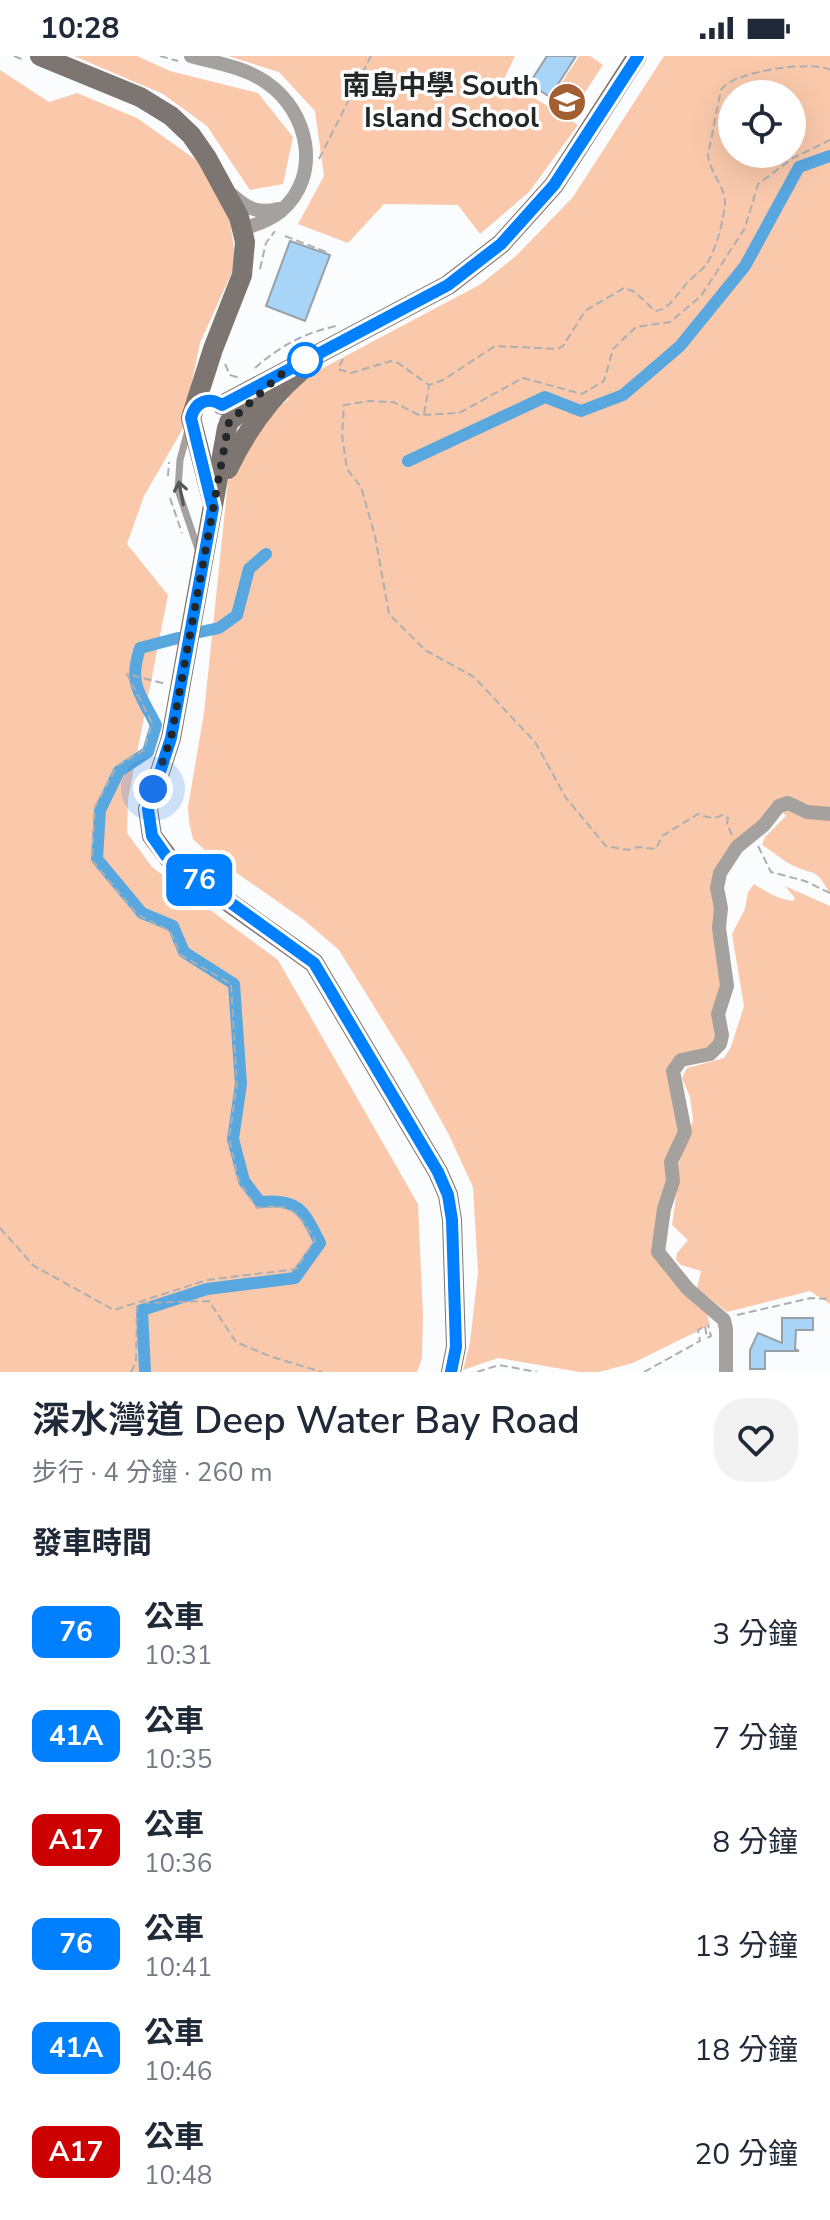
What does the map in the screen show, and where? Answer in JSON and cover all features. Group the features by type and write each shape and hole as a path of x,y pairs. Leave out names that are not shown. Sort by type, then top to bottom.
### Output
{"main road":[{"path":"213,508 233,458 254,424 294,378 448,285 501,244 554,185 637,56"},
{"path":"34,59 140,97 160,108 182,126 199,146 226,189 242,229 245,254 211,385 224,414 223,434 213,438 202,437 193,421"},
{"path":"338,349 280,375 224,414 203,567 171,738 149,802 150,829 166,856 314,963 438,1172 448,1195 452,1220 456,1347 451,1372"},
{"path":"213,508 193,421 219,352"},
{"path":"193,421 204,401 224,414"}],"street":[{"path":"190,60 256,76 291,106 303,132 306,161 298,189 287,205 272,217 242,229"},
{"path":"226,189 245,206 258,211 277,210 287,205"},
{"path":"726,1372 724,1320 688,1289 658,1252 664,1209 673,1181 671,1162 685,1132 673,1071 681,1060 710,1054 720,1044 722,1035 718,1014 727,994 727,986 719,928 721,908 717,888 720,873 737,847 779,806 788,803 807,812 830,814"}],"lane":[{"path":"193,421 180,460 178,490 203,567"}],"path":[{"path":"14,56 34,59"},
{"path":"160,56 190,60"},
{"path":"316,153 318,160 371,56"},
{"path":"338,349 338,369 351,373 391,361 429,385 443,380 495,346 558,349 585,311 624,288 635,292 655,311 665,309 685,284 707,265 714,251 725,204 708,155 721,90 725,84 750,73 814,65 830,70"},
{"path":"737,847 727,824 728,818 698,814 662,836 656,849 638,847 628,850 606,846 566,798 535,742 474,677 425,650 389,614 375,536 361,487 347,469 342,435 344,405 369,401 393,402 419,415 459,413 523,378 582,394 604,381 613,349 636,327 670,322 701,296 745,228 758,184 793,158 830,140"},
{"path":"259,272 266,243 276,230"},
{"path":"285,236 329,253"},
{"path":"219,352 230,375 240,378 289,342 317,330 340,325"},
{"path":"424,414 429,385"},
{"path":"168,485 168,465 173,450"},
{"path":"169,496 185,543"},
{"path":"0,1228 34,1266 114,1310 207,1280 296,1269 315,1240 299,1214 279,1205 257,1208 239,1181 229,1138 237,1084 231,984 181,955 170,931 138,915 92,860 95,807 117,766 144,750 152,723 127,674 171,686"},
{"path":"752,834 771,872 805,881 830,893"},
{"path":"644,1372 700,1341 698,1330 705,1326 707,1338 711,1336 708,1325 713,1323 715,1333 724,1320 811,1298 830,1299"},
{"path":"137,1304 209,1301 236,1342 322,1372"},
{"path":"131,1372 136,1362 137,1304"},
{"path":"477,1372 499,1365 537,1372"}],"shaded area":[{"path":"74,56 137,56 170,71 258,93 293,137 283,184 250,190 207,126 163,94"},
{"path":"228,56 515,56 504,79 578,125 529,192 480,234 458,205 384,204 348,243 298,224 324,176 315,111 279,72"},
{"path":"579,56 590,56 603,65 576,106 555,93"},
{"path":"664,56 830,56 830,894 817,875 790,864 762,845 765,837 786,816 777,806 717,874 725,986 717,1043 674,1064 681,1117 657,1239 707,1314 710,1325 633,1363 599,1372 580,1372 498,1358 463,1370 470,1343 478,1272 473,1187 449,1135 411,1066 339,950 304,920 208,853 193,839 189,822 188,807 204,713 228,481 266,417 289,399 287,397 302,381 481,284 517,255 573,197"},
{"path":"0,70 49,102 77,93 137,118 199,162 230,220 236,263 200,343 182,430 144,496 127,544 168,595 128,799 127,833 152,867 278,960 418,1204 423,1314 422,1358 417,1372 0,1372"},
{"path":"754,884 777,897 793,901 795,898 785,886 830,906 830,1304 810,1291 727,1312 697,1288 701,1271 681,1265 676,1260 677,1253 688,1240 672,1225 677,1169 693,1120 690,1097 682,1078 687,1068 724,1058 731,1047 744,1006 732,934"}],"building":[{"path":"547,56 576,56 550,97 529,84"},
{"path":"290,241 330,255 305,321 266,306"},
{"path":"782,1318 813,1318 813,1330 796,1330 795,1349 799,1351 765,1351 765,1369 750,1369 750,1350 758,1333 782,1343"}],"waterway":[{"path":"408,461 545,397 581,411 623,395 680,346 745,266 799,167 830,156"},
{"path":"200,632 219,628 237,615 249,569 266,554"},
{"path":"145,1372 142,1310 207,1289 295,1278 320,1243 299,1209 284,1202 260,1202 244,1181 233,1139 241,1084 234,984 184,952 173,926 142,913 97,859 100,810 119,771 148,752 156,725 136,680 140,648 178,638"}],"bus line":[{"name":"76","path":"451,1372 456,1347 452,1220 443,1181 314,963 296,947 177,865 157,846 150,829 149,802 171,738 213,508 191,418 201,403 212,400 222,405 404,310 448,285 501,244 554,185 638,56"}],"place":[{"name":"南島中學 South Island School","path":"567,102"}],"route":[{"path":"153,789 171,738 229,422 280,375 305,360"}]}
